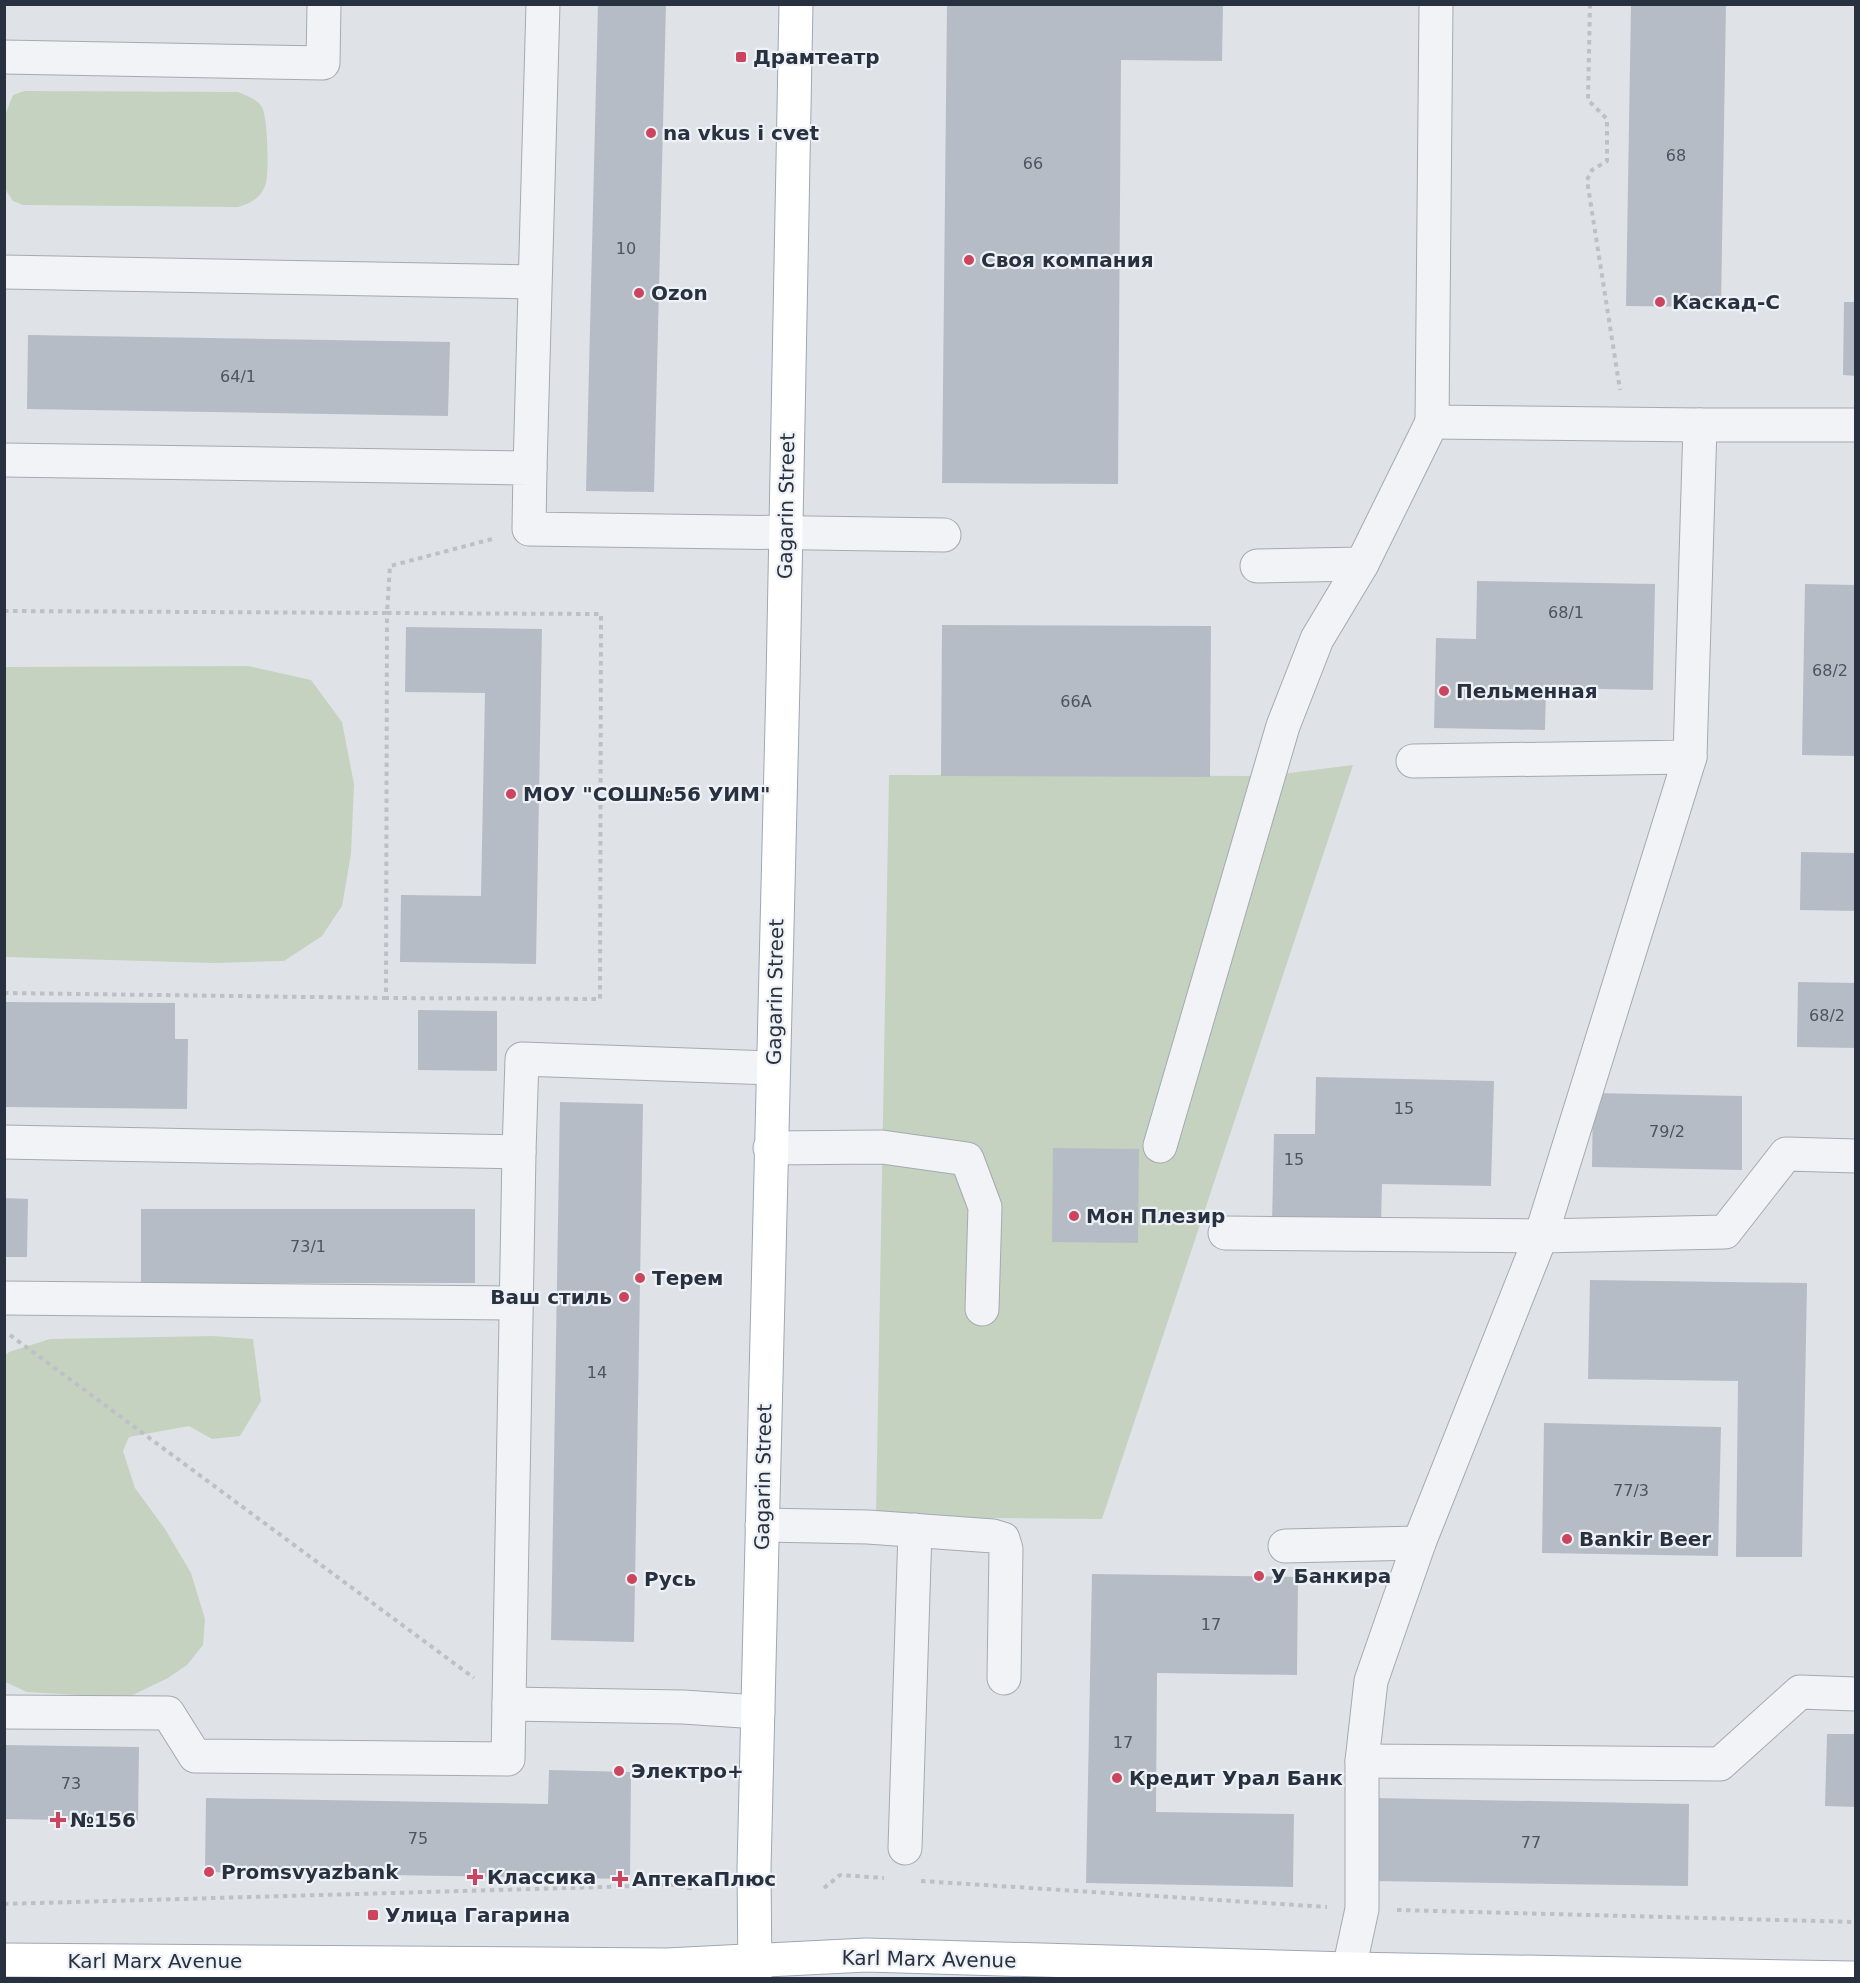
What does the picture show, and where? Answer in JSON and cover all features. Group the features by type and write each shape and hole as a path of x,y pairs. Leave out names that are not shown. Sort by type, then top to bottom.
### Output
{"main road":[{"name":"Gagarin Street","path":"755,1970 753,1889 796,4"},
{"name":"Karl Marx Avenue","path":"4,1960 667,1965 755,1970 866,1955 1349,1970 1853,1978"}],"lane":[{"path":"4,57 323,63 324,4"},
{"path":"543,4 529,529 944,535"},
{"path":"1160,1146 1283,726 1317,639 1362,564 1432,422 1436,4"},
{"path":"4,272 534,282"},
{"path":"1432,422 1856,425"},
{"path":"1349,1970 1362,1909 1362,1761 1371,1682 1419,1543 1542,1236 1690,758 1700,425"},
{"path":"4,460 530,468"},
{"path":"1257,566 1362,564"},
{"path":"1413,760 1690,758"},
{"path":"4,1712 168,1713 195,1756 508,1760 522,1059 773,1068"},
{"path":"4,1142 519,1152"},
{"path":"770,1148 882,1147 967,1160 985,1207 982,1310"},
{"path":"1225,1233 1542,1236 1725,1232 1786,1154 1856,1156"},
{"path":"4,1298 516,1303"},
{"path":"762,1525 915,1530 993,1536 1003,1539 1006,1548 1004,1678"},
{"path":"905,1848 915,1530"},
{"path":"1285,1546 1419,1543"},
{"path":"1362,1761 1720,1764 1800,1692 1856,1694"},
{"path":"509,1704 683,1707 758,1712"}],"path":[{"path":"1590,4 1588,100 1607,119 1607,161 1592,170 1587,180 1620,391"},
{"path":"386,998 387,613 390,566 529,529"},
{"path":"4,611 601,614 600,999 4,993"},
{"path":"4,1331 509,1704"},
{"path":"824,1888 840,1875 888,1879"},
{"path":"911,1880 1362,1909 1856,1922"},
{"path":"4,1904 673,1885 694,1888"}],"green space":[{"path":"24,91 238,92 257,102 264,113 267,145 266,183 255,199 238,207 23,205 13,201 5,189 5,115 13,95"},
{"path":"248,666 311,680 342,722 354,784 351,854 342,906 322,936 284,961 214,963 5,957 5,667"},
{"path":"1353,765 1102,1519 876,1517 889,775 1266,776"},
{"path":"212,1336 253,1339 261,1401 240,1436 212,1439 189,1426 129,1437 123,1451 135,1488 165,1529 191,1573 205,1619 203,1645 187,1665 168,1678 131,1696 27,1692 5,1682 5,1356 9,1352 50,1339"}],"building":[{"path":"598,4 666,4 654,492 586,491"},
{"path":"947,4 1223,4 1222,61 1121,60 1118,484 942,483"},
{"path":"1631,4 1726,4 1721,307 1626,306"},
{"path":"1844,302 1856,302 1856,376 1843,375"},
{"path":"28,335 450,342 448,416 27,409"},
{"path":"1477,581 1655,584 1653,690 1546,688 1545,730 1434,728 1436,638 1476,639"},
{"path":"1805,584 1856,585 1856,756 1802,755"},
{"path":"942,625 1211,626 1210,777 941,776"},
{"name":"МОУ \"СОШ№56 УИМ\"","path":"406,627 542,629 536,964 400,962 401,895 481,896 485,693 405,692"},
{"path":"1801,852 1856,853 1856,911 1800,910"},
{"path":"1798,982 1856,983 1856,1048 1797,1047"},
{"path":"4,1002 175,1003 175,1039 188,1039 187,1109 4,1107"},
{"path":"418,1010 497,1011 497,1071 418,1070"},
{"path":"1316,1077 1494,1081 1491,1186 1382,1184 1381,1225 1272,1223 1274,1134 1315,1134"},
{"path":"1593,1093 1742,1096 1742,1170 1592,1167"},
{"path":"560,1102 643,1104 634,1642 551,1640"},
{"path":"1053,1148 1139,1149 1138,1243 1052,1242"},
{"path":"4,1198 28,1199 27,1257 4,1257"},
{"path":"141,1209 475,1209 475,1283 141,1283"},
{"path":"1590,1280 1807,1283 1802,1557 1736,1557 1738,1381 1588,1379"},
{"path":"1544,1423 1721,1427 1718,1556 1542,1553"},
{"path":"1092,1574 1298,1577 1297,1675 1157,1673 1156,1812 1294,1814 1293,1887 1086,1883"},
{"path":"1827,1734 1856,1734 1856,1807 1825,1806"},
{"path":"4,1745 139,1747 138,1821 4,1819"},
{"path":"549,1770 631,1772 630,1879 205,1872 206,1798 548,1804"},
{"path":"1375,1798 1689,1804 1688,1886 1373,1881"}],"place":[{"name":"Драмтеатр","path":"741,57"},
{"name":"na vkus i cvet","path":"651,133"},
{"name":"Своя компания","path":"969,260"},
{"name":"Ozon","path":"639,293"},
{"name":"Каскад-С","path":"1660,302"},
{"name":"Пельменная","path":"1444,691"},
{"name":"МОУ \"СОШ№56 УИМ\"","path":"511,794"},
{"name":"Мон Плезир","path":"1074,1216"},
{"name":"Терем","path":"640,1278"},
{"name":"Ваш стиль","path":"624,1297"},
{"name":"Bankir Beer","path":"1567,1539"},
{"name":"У Банкира","path":"1259,1576"},
{"name":"Русь","path":"632,1579"},
{"name":"Электро+","path":"619,1771"},
{"name":"Кредит Урал Банк","path":"1117,1778"},
{"name":"№156","path":"58,1820"},
{"name":"Promsvyazbank","path":"209,1872"},
{"name":"Классика","path":"475,1877"},
{"name":"АптекаПлюс","path":"620,1879"},
{"name":"Улица Гагарина","path":"373,1915"}]}
